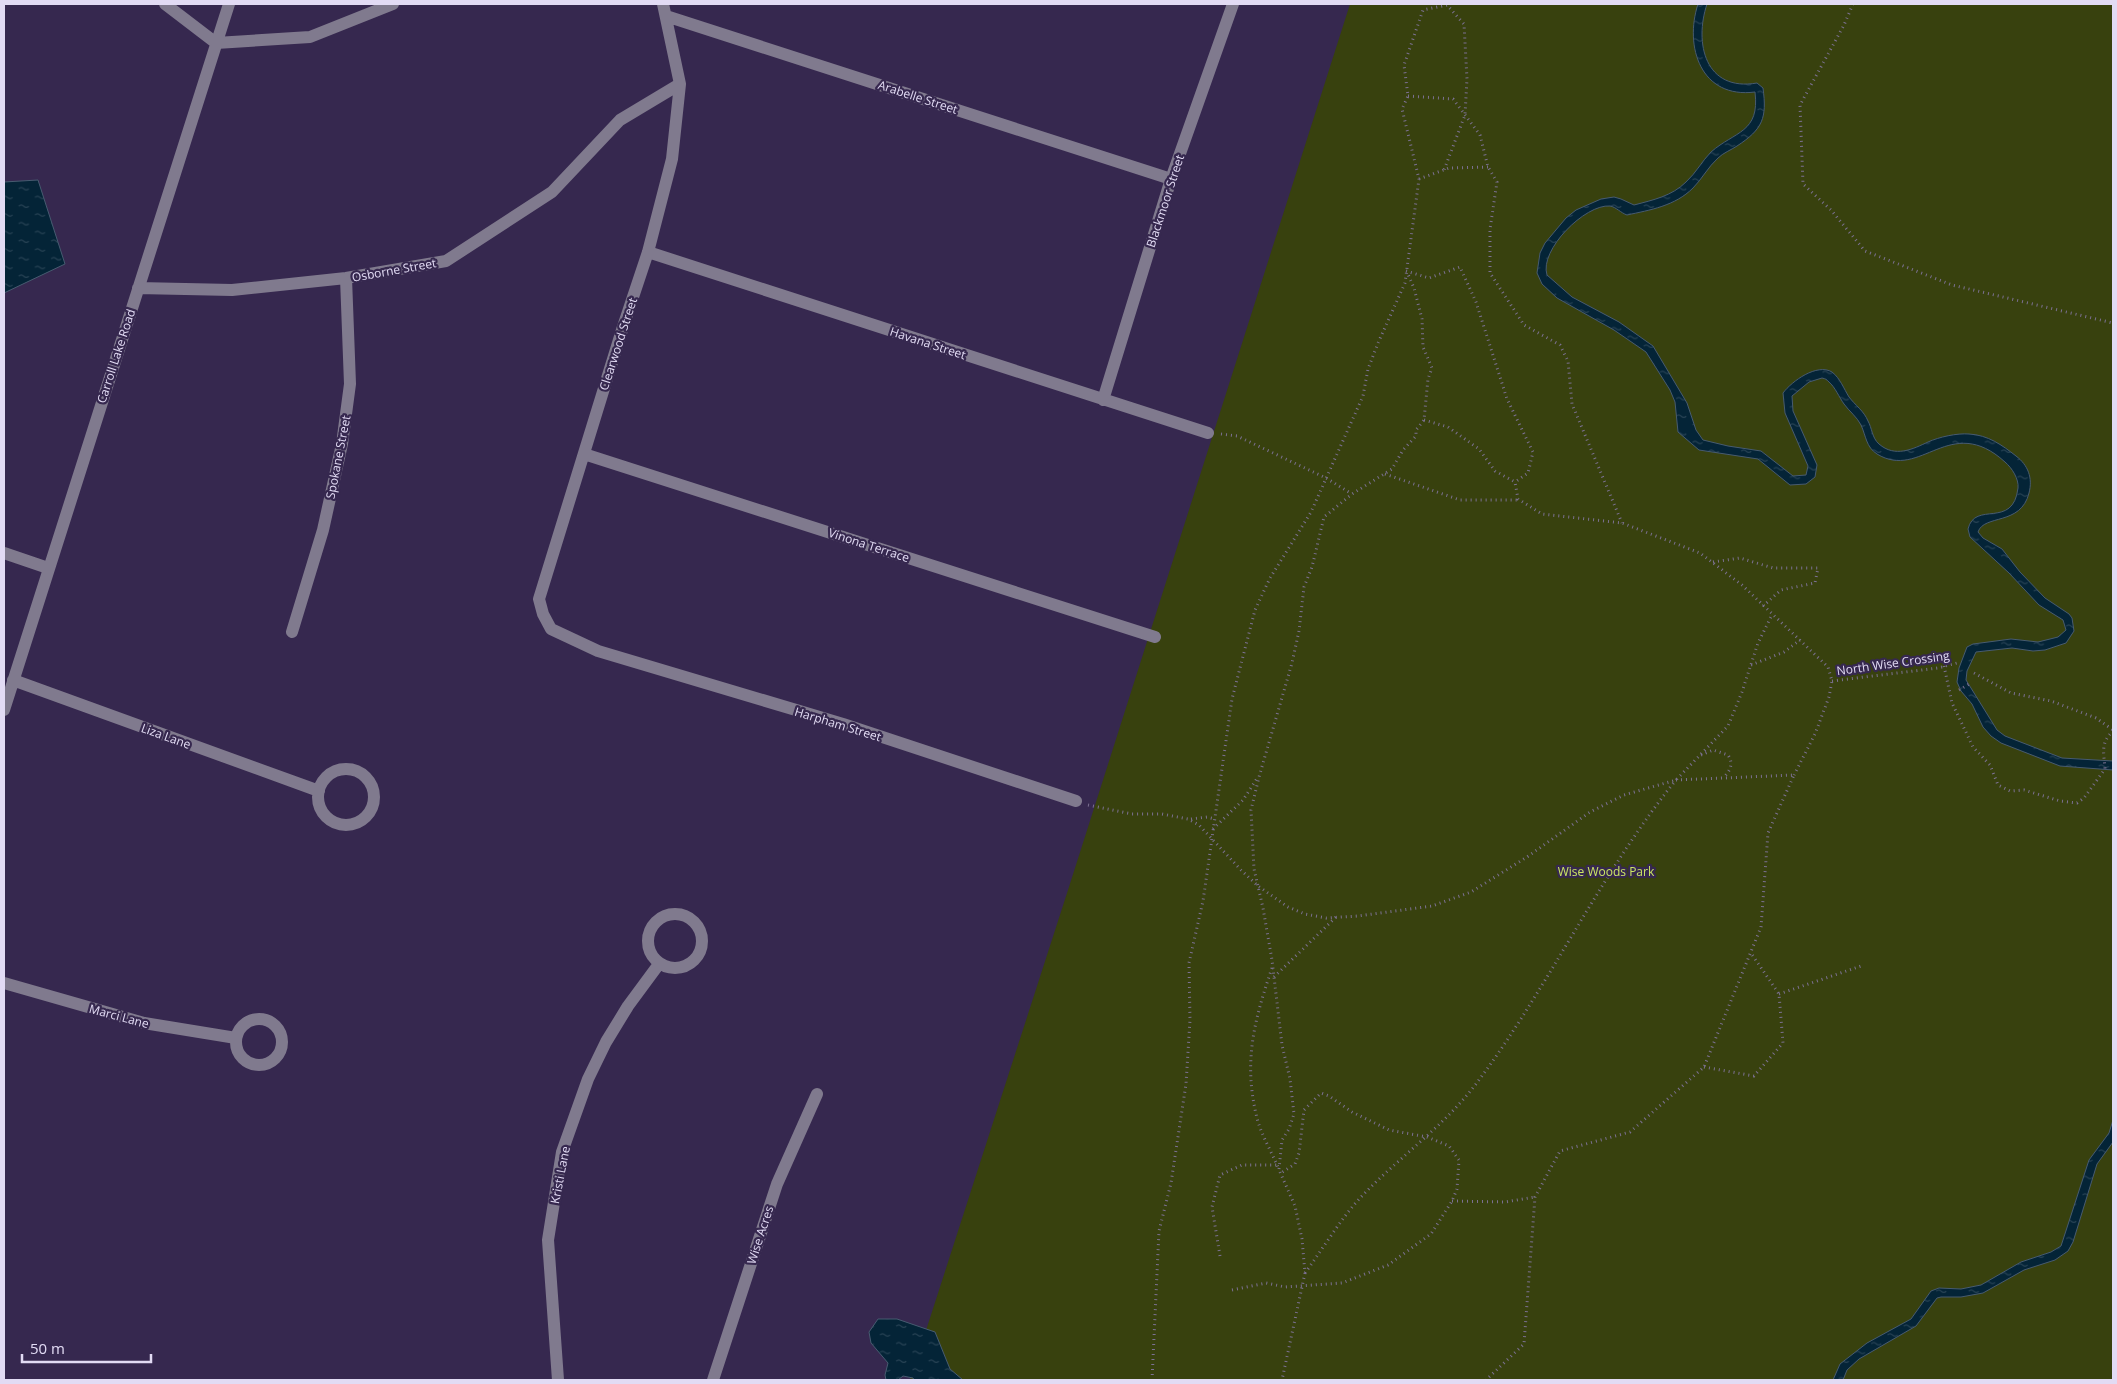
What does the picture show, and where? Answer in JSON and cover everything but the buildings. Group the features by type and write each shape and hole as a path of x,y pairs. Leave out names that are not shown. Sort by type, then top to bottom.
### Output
{"street":[{"path":"165,4 216,43 310,37 393,4"},
{"name":"Carroll Lake Road","path":"4,710 229,4"},
{"name":"Blackmoor Street","path":"1103,400 1170,179 1233,4"},
{"name":"Arabelle Street","path":"665,10 1170,179"},
{"name":"Clearwood Street","path":"598,651 551,629 543,614 539,599 648,252 672,158 680,84 665,10"},
{"name":"Osborne Street","path":"138,288 232,290 346,278 446,261 552,192 620,120 680,84"},
{"name":"Havana Street","path":"648,252 1208,433"},
{"name":"Spokane Street","path":"292,632 323,530 342,444 350,384 346,278"},
{"name":"Vinona Terrace","path":"584,454 1155,637"},
{"path":"4,553 48,568"},
{"name":"Harpham Street","path":"598,651 843,724 1076,801"},
{"name":"Liza Lane","path":"13,680 319,792"},
{"path":"344,769 356,771 369,781 374,794 373,804 370,812 357,823 345,826 335,823 323,814 319,807 319,792 326,777 332,773 344,769"},
{"path":"678,914 687,917 696,924 702,934 699,956 691,964 681,968 670,968 659,964 652,956 648,945 648,935 652,926 659,919 668,915 678,914"},
{"name":"Kristi Lane","path":"562,1379 548,1240 562,1152 588,1078 606,1042 628,1006 659,964"},
{"name":"Marci Lane","path":"4,983 144,1023 236,1038"},
{"name":"Wise Acres","path":"713,1380 777,1184 817,1094"}],"path":[{"path":"1853,4 1844,25 1800,105 1803,184 1831,210 1865,251 1952,285 2113,323"},
{"path":"1152,1380 1159,1231 1171,1183 1186,1084 1190,1020 1189,962 1203,901 1232,699 1256,610 1270,578 1311,512 1363,396 1368,369 1405,283 1419,179 1402,109 1408,96 1404,65 1423,10 1447,5 1464,24 1467,79 1465,115 1444,170"},
{"path":"1408,96 1453,99 1480,136 1488,167 1497,182 1490,229 1490,273 1524,325 1560,345 1568,361 1572,404 1622,523"},
{"path":"1419,179 1444,170 1488,167"},
{"path":"1406,271 1429,278 1460,267 1476,302 1495,356 1507,400 1533,452 1528,472 1515,482"},
{"path":"1278,1167 1282,1140 1289,1129 1294,1114 1290,1079 1282,1046 1274,978 1254,869 1251,810 1292,662 1299,631 1304,587 1312,567 1324,517 1352,494 1392,469 1403,450 1416,436 1416,430 1424,420 1428,378 1432,368 1423,347 1422,320 1414,288 1406,271"},
{"path":"1424,420 1448,427 1479,449 1495,471 1515,482 1520,500"},
{"path":"1208,433 1237,436 1326,478 1352,494"},
{"path":"1385,474 1460,500 1520,500 1542,514 1622,523 1700,553 1742,585 1828,667 1832,681 1830,697 1815,734 1794,774 1768,833 1761,927 1704,1067 1630,1132 1560,1151 1535,1197 1524,1344 1486,1380"},
{"path":"1713,563 1740,558 1773,568 1818,568 1814,584 1780,590 1763,606"},
{"path":"1305,1273 1360,1198 1427,1137 1477,1082 1516,1029 1620,856 1676,780 1728,726 1758,643 1772,615"},
{"path":"1751,665 1784,652 1800,640"},
{"name":"North Wise Crossing","path":"1832,681 1957,663"},
{"path":"1944,666 1952,703 1973,747 1990,765 1998,785 2010,791 2024,790 2060,801 2077,803 2084,798 2105,769 2102,749 2106,738 2113,731 2096,718 2050,701 2011,692 1974,673"},
{"path":"1959,690 1969,684"},
{"path":"1694,760 1714,750 1728,755 1731,764 1723,778"},
{"path":"1213,829 1243,800 1260,773"},
{"path":"1188,819 1199,825 1258,886 1288,907 1305,914 1326,918 1432,906 1471,892 1527,857 1590,812 1624,795 1676,780 1794,774"},
{"path":"1076,801 1116,812 1162,814 1188,819 1214,819"},
{"path":"1274,978 1337,917"},
{"path":"1704,1067 1754,1076 1783,1042 1779,994 1751,953"},
{"path":"1779,994 1864,965"},
{"path":"1272,967 1259,1007 1250,1048 1251,1086 1257,1120 1295,1206 1302,1239 1305,1273 1282,1380"},
{"path":"1232,1290 1266,1283 1285,1288 1342,1283 1388,1265 1431,1234 1458,1189 1459,1160 1449,1146 1427,1137 1389,1130 1352,1112 1329,1096 1321,1093 1304,1110 1299,1152 1295,1164 1281,1173"},
{"path":"1220,1256 1212,1207 1220,1175 1242,1165 1278,1167"},
{"path":"1452,1201 1505,1202 1535,1197"}],"green space":[{"name":"Wise Woods Park","path":"1350,4 2113,4 2113,1380 910,1380"}],"water":[{"path":"1698,4 1707,4 1703,19 1703,49 1708,62 1715,72 1725,80 1739,84 1757,83 1763,88 1763,115 1758,128 1746,140 1718,158 1686,194 1670,203 1627,215 1610,206 1600,207 1588,212 1566,230 1557,242 1550,253 1546,265 1547,275 1572,297 1619,322 1653,346 1687,403 1696,430 1703,440 1761,451 1793,476 1806,475 1808,466 1785,413 1783,393 1792,383 1805,375 1819,370 1832,372 1837,377 1849,397 1866,417 1877,442 1891,451 1904,451 1943,437 1969,434 1982,436 1994,441 2024,463 2030,477 2029,493 2025,503 2011,515 1987,523 1978,532 1983,538 2002,549 2020,572 2045,598 2069,614 2072,618 2074,631 2066,643 2045,650 2033,651 2012,648 1976,652 1967,671 1966,680 1997,730 2005,736 2062,758 2113,761 2113,770 2060,766 2001,743 1983,727 1972,704 1961,691 1957,682 1959,668 1967,647 1973,644 2011,639 2038,642 2058,637 2066,630 2063,620 2039,605 2009,573 1970,537 1968,529 1972,521 1978,516 2002,512 2015,501 2018,488 2016,477 2005,462 1986,448 1968,443 1937,449 1908,460 1893,460 1877,454 1868,445 1857,419 1831,384 1822,378 1809,382 1792,396 1793,411 1817,465 1815,477 1806,484 1790,485 1758,459 1699,450 1678,432 1675,402 1670,390 1646,352 1614,330 1557,298 1542,284 1537,273 1540,253 1545,243 1566,218 1576,210 1601,199 1614,197 1634,205 1675,191 1690,178 1711,152 1744,130 1754,116 1756,105 1755,92 1736,92 1721,87 1710,79 1701,67 1693,37 1694,20"},
{"path":"38,180 65,264 4,293 4,182"},
{"path":"2113,1120 2113,1142 2097,1164 2073,1242 2068,1251 2055,1260 2024,1270 1983,1293 1961,1297 1937,1298 1916,1326 1859,1359 1847,1370 1843,1380 1833,1380 1840,1364 1867,1343 1911,1319 1931,1291 1939,1288 1961,1289 1981,1285 2021,1262 2051,1252 2061,1246 2089,1160 2109,1133"},
{"path":"878,1319 897,1319 935,1332 950,1369 963,1380 914,1380 913,1378 903,1376 898,1380 886,1380 885,1375 888,1363 871,1343 869,1332"}]}
